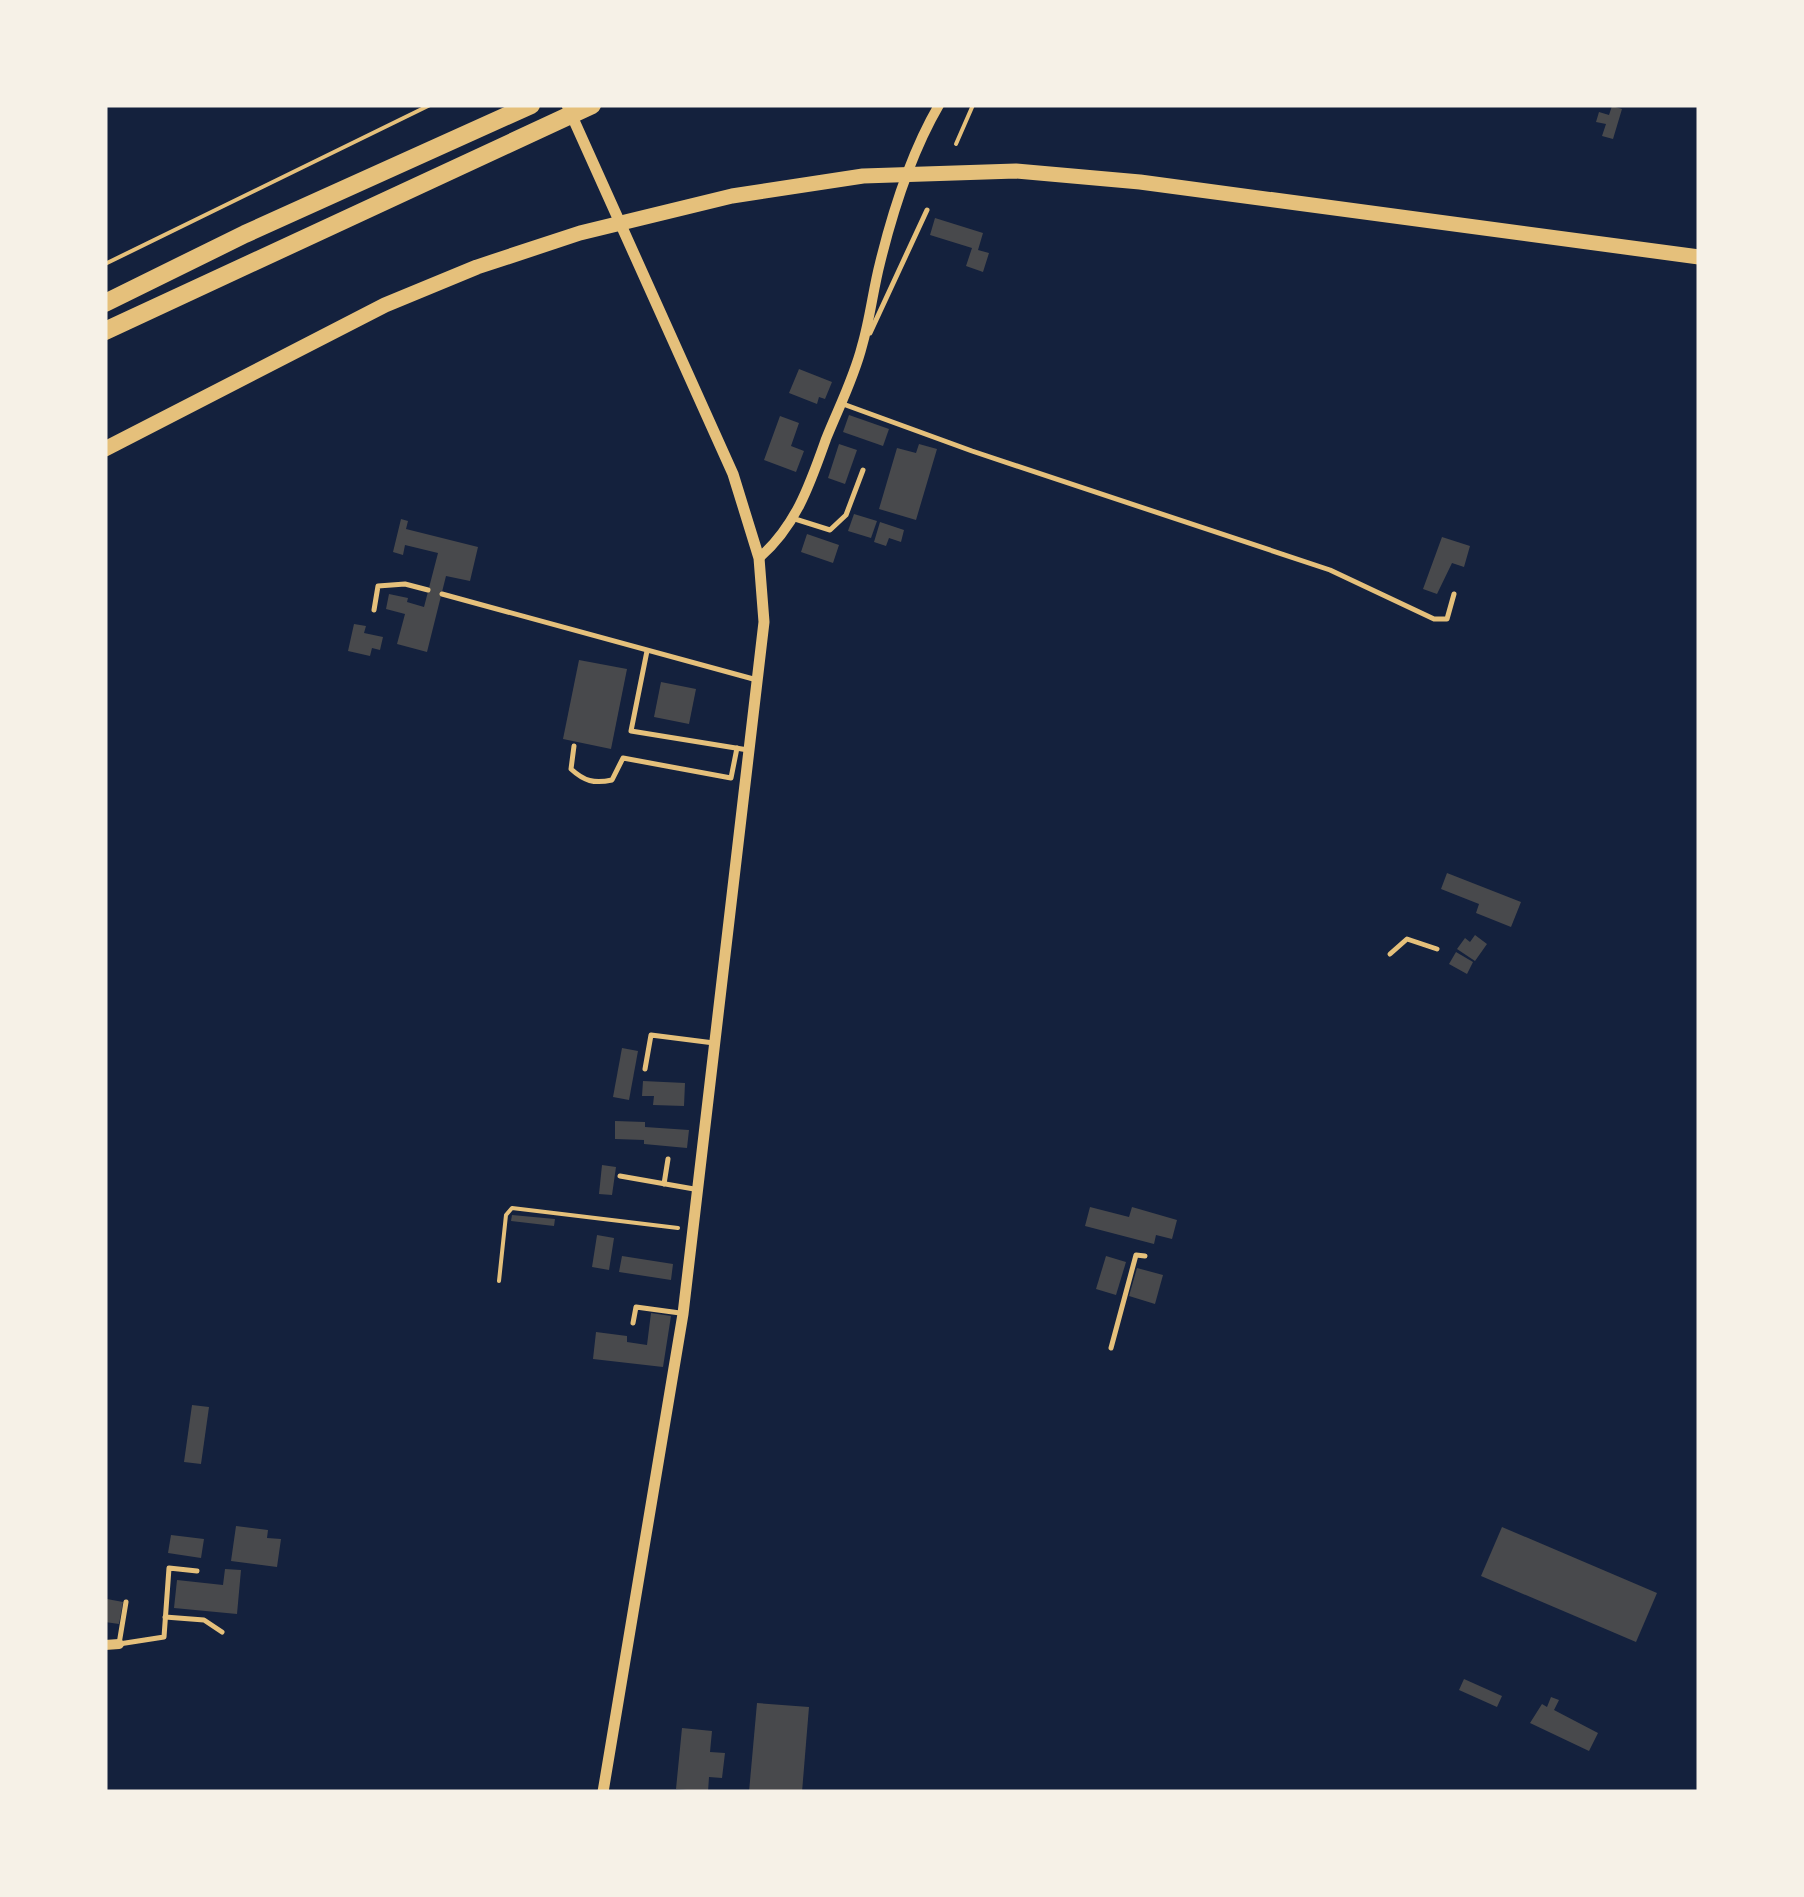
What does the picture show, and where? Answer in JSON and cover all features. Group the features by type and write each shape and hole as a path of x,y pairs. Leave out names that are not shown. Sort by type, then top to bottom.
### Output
{"highway":[{"path":"105,302 245,234 532,105"},
{"path":"105,331 592,105"},
{"path":"105,449 385,305 494,260 580,233 732,196 863,176 1016,171 1140,182 1699,257"}],"street":[{"path":"566,105 733,474 759,558 764,622 683,1314 603,1792"},
{"path":"759,558 779,541 795,519 862,349 880,262 900,195 925,129 939,105"},
{"path":"105,1645 119,1644"}],"lane":[{"path":"862,349 927,210"},
{"path":"840,403 972,452 1330,570 1434,618 1447,618 1454,594"},
{"path":"795,519 830,530 846,516 863,470"},
{"path":"374,610 378,586 405,584 428,590"},
{"path":"442,594 759,681"},
{"path":"647,651 630,731 751,751"},
{"path":"574,746 570,769 582,780 600,782 612,780 623,758 731,778 737,748"},
{"path":"1390,954 1406,939 1437,949"},
{"path":"645,1069 651,1035 714,1043"},
{"path":"664,1184 668,1158"},
{"path":"620,1176 698,1189"},
{"path":"1110,1348 1136,1254 1145,1256"},
{"path":"633,1323 636,1307 683,1314"},
{"path":"126,1602 119,1644 164,1636 169,1568 197,1571"},
{"path":"166,1617 204,1620 222,1632"}],"path":[{"path":"105,264 430,105"},
{"path":"956,144 974,105"},
{"path":"500,1282 506,1215 512,1208 693,1230"}],"building":[{"path":"1612,106 1622,109 1613,139 1602,136 1606,124 1596,122 1599,112 1609,115"},
{"path":"935,218 983,233 978,250 989,253 983,272 966,266 972,248 930,235"},
{"path":"799,369 832,382 825,399 819,397 817,404 789,393"},
{"path":"849,415 889,429 883,446 843,432"},
{"path":"780,416 799,423 791,446 804,451 796,472 764,460"},
{"path":"839,444 857,450 845,484 828,478"},
{"path":"919,444 937,449 916,520 879,509 897,448 916,453"},
{"path":"854,514 877,521 871,538 848,531"},
{"path":"401,519 408,521 406,529 478,547 470,581 446,576 427,652 397,644 405,614 386,609 389,594 424,607 438,553 405,545 403,555 393,552"},
{"path":"880,522 904,530 901,542 889,538 886,546 874,542"},
{"path":"807,534 839,545 833,563 801,552"},
{"path":"1442,537 1470,546 1464,567 1452,563 1437,594 1423,589"},
{"path":"354,624 366,626 364,633 383,637 380,650 372,648 370,656 348,651"},
{"path":"579,660 627,669 611,749 563,739"},
{"path":"661,682 696,689 689,724 654,717"},
{"path":"1447,873 1521,902 1511,927 1476,913 1479,904 1441,889"},
{"path":"1475,935 1487,944 1475,961 1457,949 1465,938 1470,942"},
{"path":"1456,952 1473,962 1467,974 1449,964"},
{"path":"622,1048 638,1051 629,1100 613,1097"},
{"path":"643,1081 685,1083 684,1106 653,1105 654,1096 642,1096"},
{"path":"615,1121 689,1130 687,1148 615,1139"},
{"path":"602,1165 616,1167 612,1195 599,1194"},
{"path":"1090,1207 1129,1217 1132,1207 1177,1220 1172,1239 1156,1235 1154,1244 1085,1226"},
{"path":"512,1215 555,1219 554,1226 511,1221"},
{"path":"597,1235 614,1238 609,1270 592,1267"},
{"path":"622,1256 673,1264 671,1280 619,1272"},
{"path":"1106,1256 1126,1262 1116,1295 1096,1289"},
{"path":"1137,1268 1163,1275 1155,1304 1129,1296"},
{"path":"651,1313 671,1316 663,1367 593,1359 596,1332 627,1336 627,1342 647,1345"},
{"path":"192,1405 209,1407 201,1464 184,1462"},
{"path":"236,1526 268,1530 267,1538 281,1539 277,1567 231,1561"},
{"path":"1502,1527 1657,1593 1636,1642 1481,1576"},
{"path":"171,1535 204,1539 201,1558 168,1553"},
{"path":"225,1569 241,1570 237,1614 174,1608 177,1580 223,1585"},
{"path":"107,1599 123,1602 119,1624 105,1622"},
{"path":"1464,1679 1502,1696 1497,1707 1459,1690"},
{"path":"1551,1697 1559,1700 1554,1710 1598,1733 1589,1751 1530,1723 1542,1704 1547,1707"},
{"path":"757,1703 809,1707 802,1792 749,1792"},
{"path":"682,1728 712,1731 710,1752 725,1753 722,1778 709,1777 708,1792 676,1789"}]}
